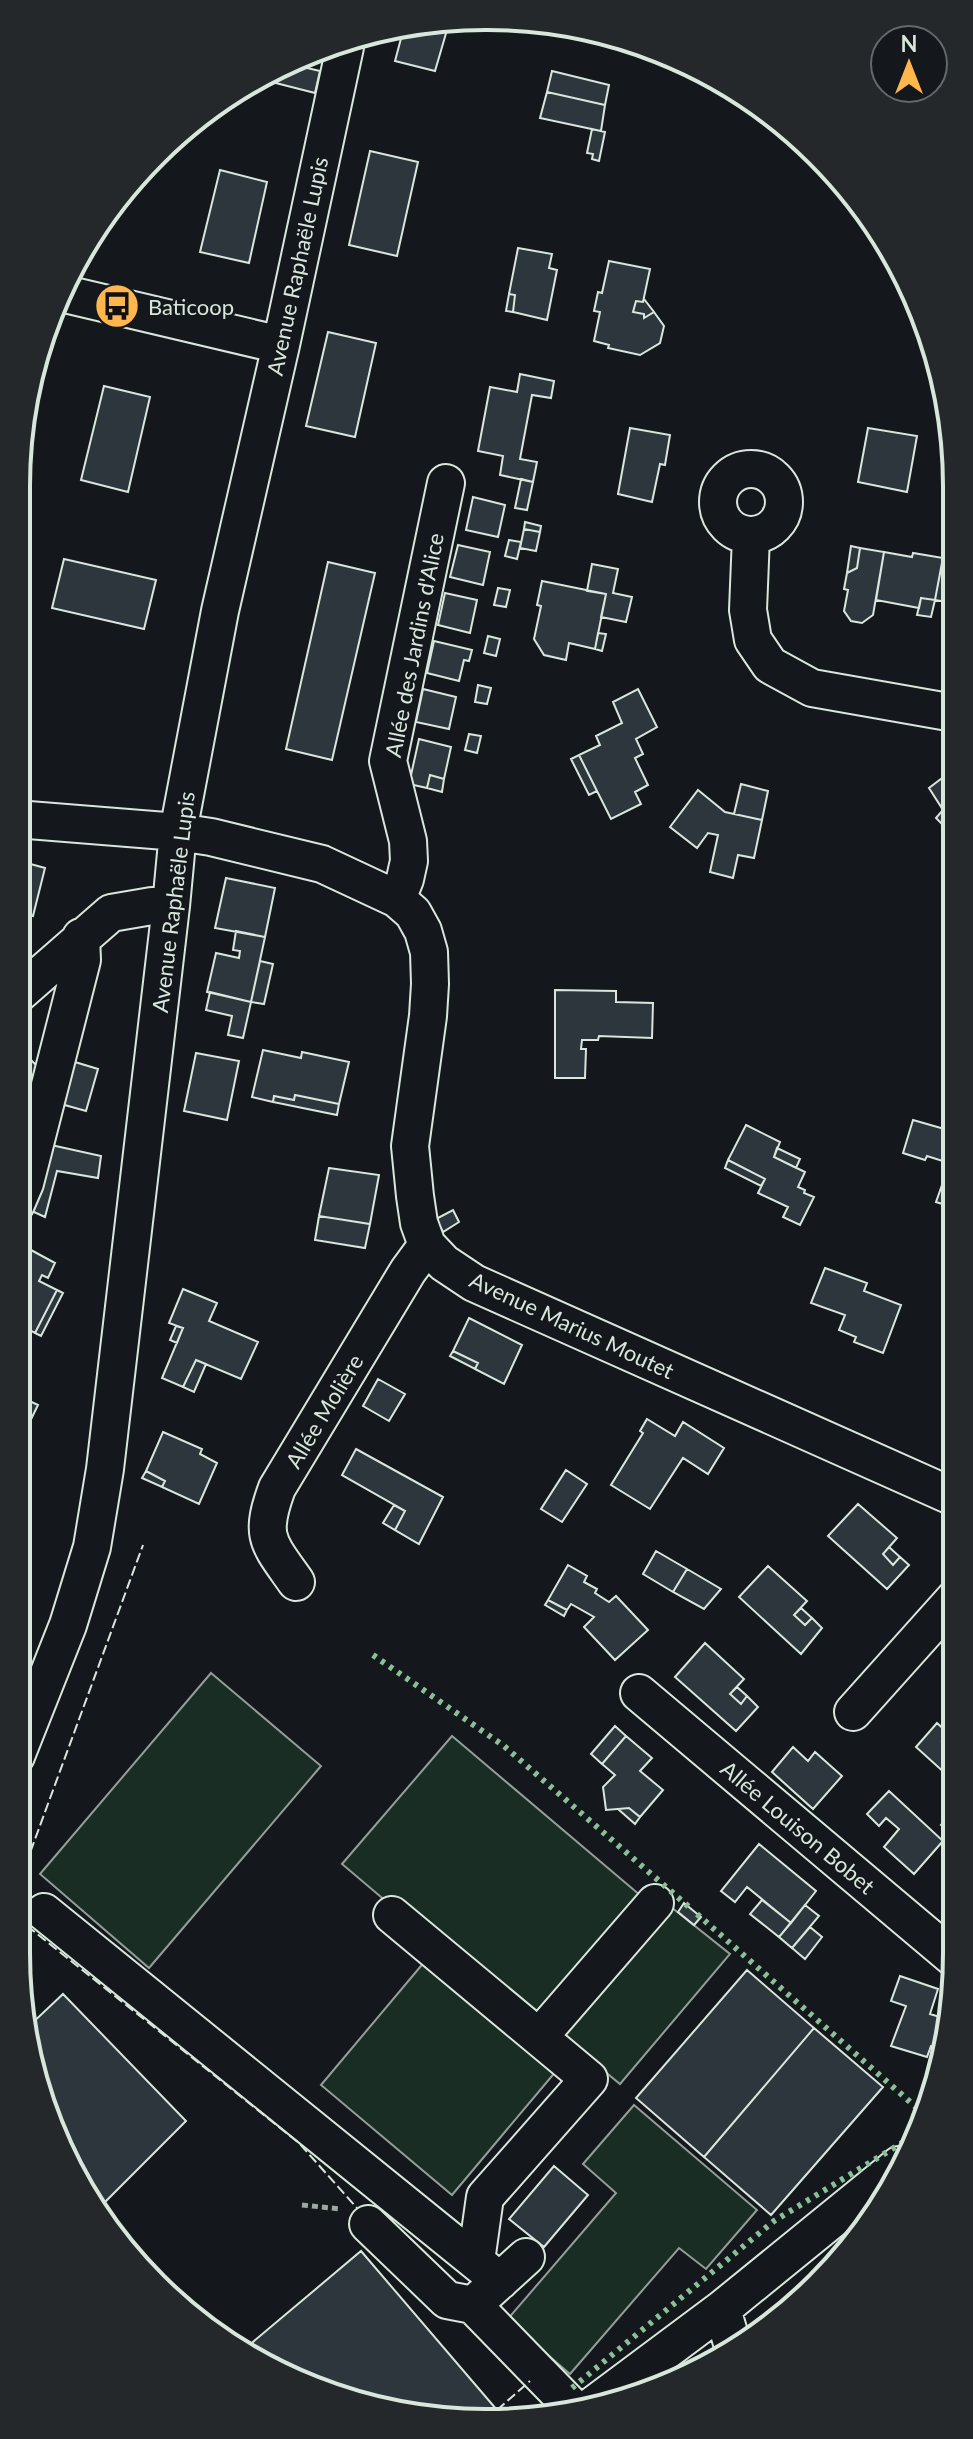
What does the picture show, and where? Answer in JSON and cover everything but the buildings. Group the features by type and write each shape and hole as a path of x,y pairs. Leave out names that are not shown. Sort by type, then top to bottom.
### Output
{"street":[{"name":"Avenue Raphaële Lupis","path":"30,1721 68,1625 92,1547 105,1469 178,832 220,611 344,53"},
{"path":"72,296 281,345"},
{"name":"Allée des Jardins d'Alice","path":"397,899 409,861 408,841 388,761 446,483"},
{"path":"751,536 748,610 753,640 770,665 812,688 943,711"},
{"path":"30,820 211,837 322,864 397,899 413,913 423,931 429,952 428,1016 410,1146 419,1223 427,1245"},
{"path":"30,983 111,913 171,906"},
{"path":"30,1163 82,960 81,937"},
{"name":"Avenue Marius Moutet","path":"427,1245 444,1263 474,1283 943,1483"},
{"name":"Allée Molière","path":"296,1582 268,1543 267,1514 277,1488 408,1271 427,1245"},
{"path":"853,1712 943,1612"},
{"name":"Allée Louison Bobet","path":"639,1693 943,1949"},
{"path":"539,2037 655,1903"},
{"path":"44,1912 501,2266"},
{"path":"392,1915 589,2079 485,2197 501,2266 473,2305"},
{"path":"613,2391 722,2309 884,2177"},
{"path":"368,2224 447,2300 473,2305 581,2399"},
{"path":"722,2309 731,2338"}],"green space":[{"path":"211,1673 321,1766 149,1968 40,1874"},
{"path":"452,1736 647,1901 538,2030 342,1864"},
{"path":"666,1903 730,1954 620,2084 553,2029"},
{"path":"431,1954 562,2064 452,2195 321,2085"},
{"path":"634,2105 757,2210 706,2269 679,2248 570,2374 507,2320 616,2193 583,2164"}],"hedge":[{"path":"373,1655 504,1746 689,1907"},
{"path":"697,1914 916,2107"},
{"path":"572,2388 774,2221 901,2144"}],"fence":[{"path":"30,1853 143,1545"},
{"path":"30,1928 299,2143 357,2208"},
{"path":"499,2409 530,2381"}],"place":[{"name":"Baticoop","path":"117,306"}]}
